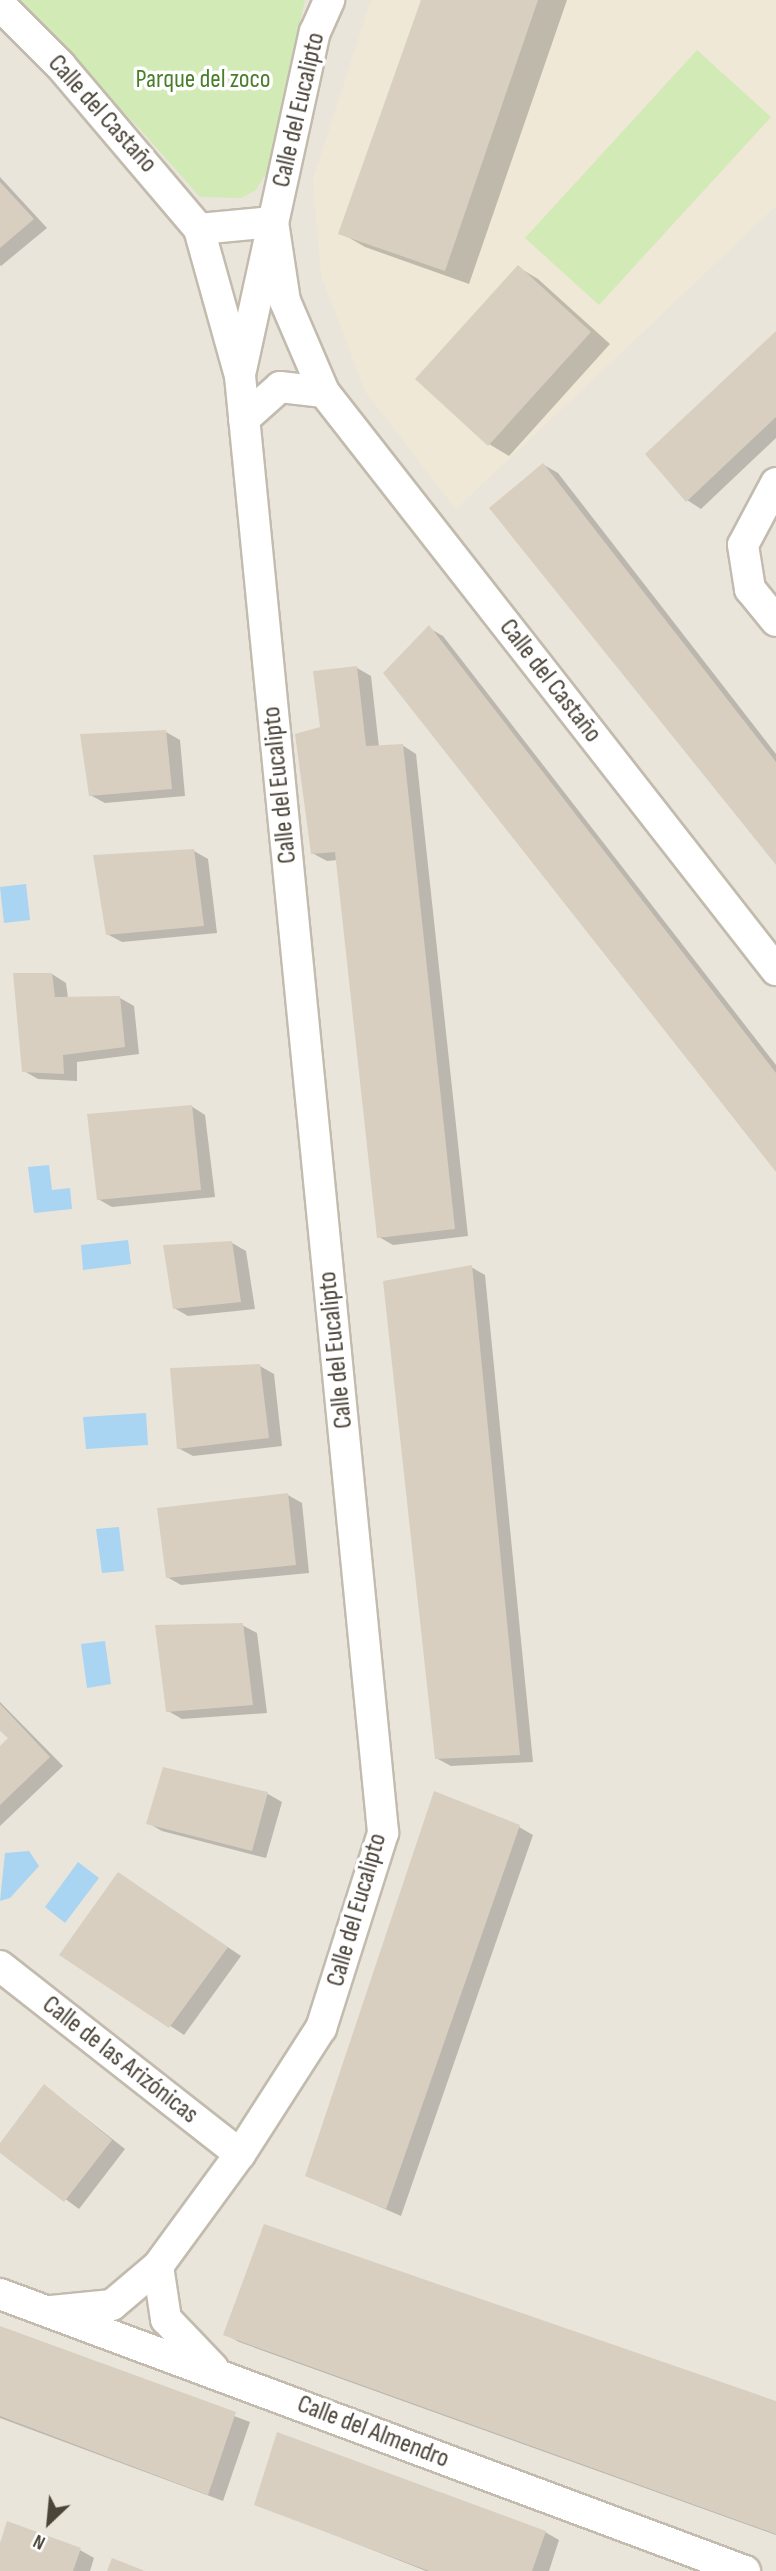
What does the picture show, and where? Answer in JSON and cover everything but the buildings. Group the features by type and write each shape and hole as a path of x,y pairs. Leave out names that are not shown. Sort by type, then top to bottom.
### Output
{"street":[{"name":"Calle del Eucalipto","path":"51,2311 112,2305 158,2266 240,2154 321,2028 383,1833 240,376 315,33 329,0"},
{"name":"Calle del Castaño","path":"0,5 60,65 199,229 240,376"},
{"path":"199,229 273,222"},
{"name":"Calle del Castaño","path":"273,222 285,301 324,392 776,970"},
{"path":"244,419 280,387 324,392"},
{"path":"776,483 743,545 750,589 776,621"},
{"name":"Calle de las Arizónicas","path":"0,1966 240,2154"},
{"path":"158,2266 166,2319 218,2374"},
{"name":"Calle del Almendro","path":"0,2294 745,2571"}],"shaded area":[{"path":"0,0 776,0 776,2571 0,2571"},
{"path":"371,0 776,0 776,206 456,509 365,391 321,275 313,180"}],"green space":[{"name":"Parque del zoco","path":"11,0 305,0 276,131 281,134 273,162 256,190 241,198 200,197 138,127"},
{"path":"697,50 771,117 599,305 525,238"}],"water":[{"path":"26,884 30,920 4,923 0,887"},
{"path":"49,1165 52,1190 70,1188 72,1209 34,1213 28,1167"},
{"path":"128,1240 131,1264 83,1270 81,1245"},
{"path":"146,1413 148,1445 86,1449 83,1417"},
{"path":"119,1527 124,1571 102,1573 96,1529"},
{"path":"105,1641 111,1684 87,1688 81,1644"},
{"path":"29,1851 39,1866 10,1898 0,1901 5,1853"},
{"path":"78,1862 99,1878 65,1923 45,1907"}]}
